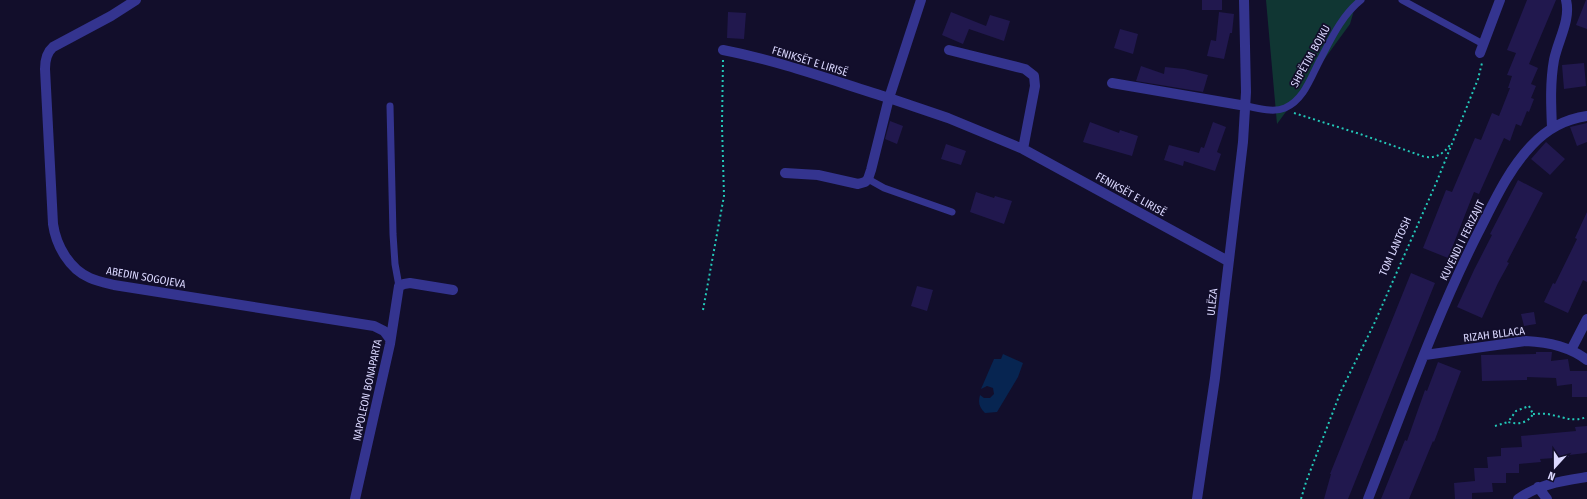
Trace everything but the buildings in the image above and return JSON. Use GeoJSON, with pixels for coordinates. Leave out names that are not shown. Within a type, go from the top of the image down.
{"type":"FeatureCollection","features":[{"type":"Feature","properties":{"kind":"street","name":"ABEDIN SOGOJEVA"},"geometry":{"type":"LineString","coordinates":[[136,0],[104,20],[54,47],[50,50],[46,58],[45,69],[54,234],[69,262],[89,278],[114,285],[374,326],[384,331],[390,339]]}},
{"type":"Feature","properties":{"kind":"street"},"geometry":{"type":"LineString","coordinates":[[785,173],[818,175],[858,184],[865,182],[868,178],[889,98],[921,0]]}},
{"type":"Feature","properties":{"kind":"street","name":"ULËZA"},"geometry":{"type":"LineString","coordinates":[[1197,499],[1215,378],[1246,106],[1244,0]]}},
{"type":"Feature","properties":{"kind":"street"},"geometry":{"type":"LineString","coordinates":[[1482,49],[1500,0]]}},
{"type":"Feature","properties":{"kind":"street"},"geometry":{"type":"LineString","coordinates":[[1552,128],[1552,79],[1557,45],[1567,16],[1568,8],[1566,0]]}},
{"type":"Feature","properties":{"kind":"street","name":"FENIKSËT E LIRISË"},"geometry":{"type":"LineString","coordinates":[[723,50],[789,66],[889,98],[948,118],[1023,149],[1228,261]]}},
{"type":"Feature","properties":{"kind":"street"},"geometry":{"type":"LineString","coordinates":[[949,50],[1025,69],[1034,76],[1035,86],[1023,149]]}},
{"type":"Feature","properties":{"kind":"street"},"geometry":{"type":"LineString","coordinates":[[1112,83],[1246,106]]}},
{"type":"Feature","properties":{"kind":"street","name":"KUVENDI I FERIZAJIT"},"geometry":{"type":"LineString","coordinates":[[1368,499],[1451,289],[1504,182],[1532,145],[1552,128],[1568,120],[1587,116]]}},
{"type":"Feature","properties":{"kind":"street"},"geometry":{"type":"LineString","coordinates":[[399,286],[410,283],[454,290]]}},
{"type":"Feature","properties":{"kind":"street","name":"NAPOLEON BONAPARTA"},"geometry":{"type":"LineString","coordinates":[[355,499],[387,359],[399,286]]}},
{"type":"Feature","properties":{"kind":"street"},"geometry":{"type":"LineString","coordinates":[[1571,350],[1587,319]]}},
{"type":"Feature","properties":{"kind":"street","name":"RIZAH BLLACA"},"geometry":{"type":"LineString","coordinates":[[1425,354],[1526,341],[1542,342],[1571,350],[1587,360]]}},
{"type":"Feature","properties":{"kind":"street"},"geometry":{"type":"LineString","coordinates":[[1518,499],[1538,487],[1587,477]]}},
{"type":"Feature","properties":{"kind":"street"},"geometry":{"type":"LineString","coordinates":[[1538,487],[1546,499]]}},
{"type":"Feature","properties":{"kind":"lane","name":"SHPËTIM BOJKU"},"geometry":{"type":"LineString","coordinates":[[1246,106],[1274,110],[1284,109],[1292,105],[1306,88],[1337,29],[1347,14],[1361,0]]}},
{"type":"Feature","properties":{"kind":"lane"},"geometry":{"type":"LineString","coordinates":[[1402,0],[1482,49]]}},
{"type":"Feature","properties":{"kind":"lane","name":"NAPOLEON BONAPARTA"},"geometry":{"type":"LineString","coordinates":[[390,106],[393,234],[395,264],[399,286]]}},
{"type":"Feature","properties":{"kind":"lane"},"geometry":{"type":"LineString","coordinates":[[868,178],[884,188],[952,212]]}},
{"type":"Feature","properties":{"kind":"path","name":"TOM LANTOSH"},"geometry":{"type":"LineString","coordinates":[[1301,499],[1306,482],[1341,391],[1374,324],[1437,181],[1482,68],[1482,49]]}},
{"type":"Feature","properties":{"kind":"path"},"geometry":{"type":"LineString","coordinates":[[702,310],[724,196],[722,125],[723,50]]}},
{"type":"Feature","properties":{"kind":"path"},"geometry":{"type":"LineString","coordinates":[[1293,113],[1360,134],[1425,157],[1433,158],[1439,156],[1445,152],[1452,143]]}},
{"type":"Feature","properties":{"kind":"path"},"geometry":{"type":"LineString","coordinates":[[1508,422],[1513,414],[1520,409],[1529,406],[1532,414]]}},
{"type":"Feature","properties":{"kind":"path"},"geometry":{"type":"LineString","coordinates":[[1532,414],[1552,415],[1571,420],[1579,420],[1587,417]]}},
{"type":"Feature","properties":{"kind":"path"},"geometry":{"type":"LineString","coordinates":[[1495,426],[1508,422],[1516,424],[1525,422],[1532,414]]}},
{"type":"Feature","properties":{"kind":"green space"},"geometry":{"type":"Polygon","coordinates":[[[1266,0],[1357,0],[1350,24],[1277,124],[1266,0]]]}},
{"type":"Feature","properties":{"kind":"water"},"geometry":{"type":"Polygon","coordinates":[[[1003,354],[1023,363],[1018,377],[997,412],[985,413],[981,409],[979,400],[980,395],[984,398],[990,398],[994,394],[993,388],[987,386],[981,389],[994,359],[1001,359],[1003,354]]]}}]}
